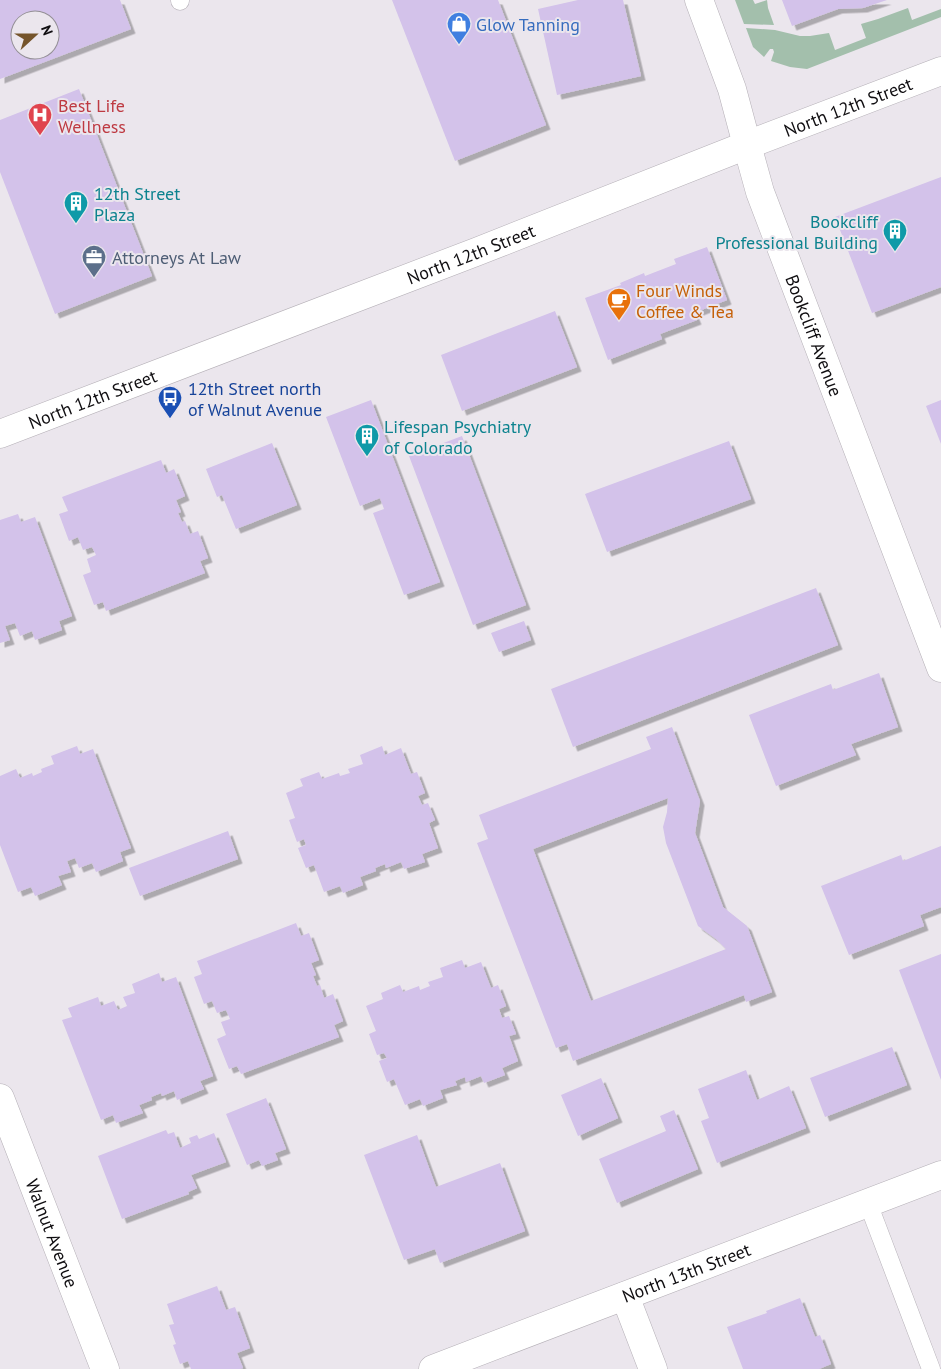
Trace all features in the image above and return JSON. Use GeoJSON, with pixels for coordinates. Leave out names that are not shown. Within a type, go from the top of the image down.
{"type":"FeatureCollection","features":[{"type":"Feature","properties":{"kind":"street","name":"Bookcliff Avenue"},"geometry":{"type":"LineString","coordinates":[[699,0],[732,89],[760,192],[941,668]]}},
{"type":"Feature","properties":{"kind":"street","name":"North 12th Street"},"geometry":{"type":"LineString","coordinates":[[0,434],[476,252],[941,71]]}},
{"type":"Feature","properties":{"kind":"street","name":"Walnut Avenue"},"geometry":{"type":"LineString","coordinates":[[0,1098],[104,1369]]}},
{"type":"Feature","properties":{"kind":"street","name":"North 13th Street"},"geometry":{"type":"LineString","coordinates":[[433,1369],[941,1175]]}},
{"type":"Feature","properties":{"kind":"street"},"geometry":{"type":"LineString","coordinates":[[626,1296],[653,1369]]}},
{"type":"Feature","properties":{"kind":"lane"},"geometry":{"type":"LineString","coordinates":[[868,1203],[931,1369]]}},
{"type":"Feature","properties":{"kind":"green space"},"geometry":{"type":"Polygon","coordinates":[[[735,0],[753,0],[755,4],[767,0],[774,25],[744,24],[735,0]]]}},
{"type":"Feature","properties":{"kind":"green space"},"geometry":{"type":"Polygon","coordinates":[[[908,8],[912,20],[941,9],[941,17],[807,69],[790,67],[771,61],[773,49],[770,49],[764,57],[753,47],[746,28],[775,30],[800,36],[829,33],[835,50],[866,38],[861,24],[908,8]]]}},
{"type":"Feature","properties":{"kind":"building"},"geometry":{"type":"Polygon","coordinates":[[[0,0],[120,0],[131,29],[60,56],[60,10],[10,10],[10,60],[50,60],[0,79],[0,0]]]}},
{"type":"Feature","properties":{"kind":"building"},"geometry":{"type":"Polygon","coordinates":[[[392,0],[498,0],[546,125],[455,161],[392,0]]]}},
{"type":"Feature","properties":{"kind":"building"},"geometry":{"type":"Polygon","coordinates":[[[578,0],[623,0],[641,76],[557,95],[538,9],[578,0]]]}},
{"type":"Feature","properties":{"kind":"building"},"geometry":{"type":"Polygon","coordinates":[[[782,0],[887,0],[863,8],[838,9],[792,26],[782,0]]]}},
{"type":"Feature","properties":{"kind":"building","name":"12th Street Plaza"},"geometry":{"type":"Polygon","coordinates":[[[79,89],[152,276],[55,314],[0,172],[0,120],[79,89]]]}},
{"type":"Feature","properties":{"kind":"building","name":"Bookcliff Professional Building"},"geometry":{"type":"Polygon","coordinates":[[[941,177],[941,287],[872,313],[835,217],[941,177]]]}},
{"type":"Feature","properties":{"kind":"building"},"geometry":{"type":"Polygon","coordinates":[[[707,247],[727,300],[694,313],[697,320],[660,334],[662,339],[608,360],[585,298],[621,285],[620,283],[644,273],[645,276],[676,264],[674,259],[707,247]]]}},
{"type":"Feature","properties":{"kind":"building"},"geometry":{"type":"Polygon","coordinates":[[[555,311],[577,367],[462,411],[441,355],[555,311]]]}},
{"type":"Feature","properties":{"kind":"building","name":"Lifespan Psychiatry of Colorado"},"geometry":{"type":"Polygon","coordinates":[[[371,400],[440,582],[404,595],[373,513],[384,509],[380,498],[360,506],[326,417],[371,400]]]}},
{"type":"Feature","properties":{"kind":"building"},"geometry":{"type":"Polygon","coordinates":[[[941,400],[941,444],[926,406],[941,400]]]}},
{"type":"Feature","properties":{"kind":"building"},"geometry":{"type":"Polygon","coordinates":[[[462,436],[526,605],[473,625],[409,456],[462,436]]]}},
{"type":"Feature","properties":{"kind":"building"},"geometry":{"type":"Polygon","coordinates":[[[729,441],[751,499],[607,552],[585,494],[729,441]]]}},
{"type":"Feature","properties":{"kind":"building"},"geometry":{"type":"Polygon","coordinates":[[[272,443],[297,505],[236,529],[222,495],[217,497],[206,469],[272,443]]]}},
{"type":"Feature","properties":{"kind":"building"},"geometry":{"type":"Polygon","coordinates":[[[161,460],[166,473],[174,469],[185,496],[176,500],[181,512],[178,513],[182,522],[185,521],[190,534],[198,531],[208,558],[200,561],[205,573],[106,611],[103,602],[94,605],[83,575],[91,572],[87,559],[96,555],[92,547],[83,550],[78,537],[69,541],[59,514],[68,511],[62,497],[161,460]]]}},
{"type":"Feature","properties":{"kind":"building"},"geometry":{"type":"Polygon","coordinates":[[[18,514],[21,522],[35,517],[72,616],[59,621],[62,630],[35,640],[32,631],[20,636],[15,623],[5,626],[10,640],[0,643],[0,520],[18,514]]]}},
{"type":"Feature","properties":{"kind":"building"},"geometry":{"type":"Polygon","coordinates":[[[816,588],[838,645],[573,747],[551,689],[816,588]]]}},
{"type":"Feature","properties":{"kind":"building"},"geometry":{"type":"Polygon","coordinates":[[[524,621],[531,640],[499,652],[491,633],[524,621]]]}},
{"type":"Feature","properties":{"kind":"building"},"geometry":{"type":"Polygon","coordinates":[[[879,673],[898,727],[851,744],[856,755],[776,786],[749,715],[831,684],[833,690],[879,673]]]}},
{"type":"Feature","properties":{"kind":"building"},"geometry":{"type":"Polygon","coordinates":[[[672,727],[700,801],[695,833],[723,907],[747,926],[772,992],[746,1002],[744,995],[573,1061],[567,1044],[556,1048],[477,843],[488,839],[479,815],[651,749],[646,737],[672,727]],[[668,798],[533,849],[591,1001],[726,949],[698,926],[666,843],[663,827],[668,798]]]}},
{"type":"Feature","properties":{"kind":"building"},"geometry":{"type":"Polygon","coordinates":[[[77,746],[80,754],[93,749],[131,848],[120,852],[123,861],[96,872],[92,863],[79,868],[75,858],[67,861],[71,872],[58,876],[62,885],[35,896],[31,887],[18,892],[0,845],[0,776],[16,769],[20,778],[32,773],[33,776],[42,772],[41,769],[54,764],[51,756],[77,746]]]}},
{"type":"Feature","properties":{"kind":"building"},"geometry":{"type":"Polygon","coordinates":[[[382,746],[385,755],[401,748],[411,774],[417,772],[425,793],[418,796],[422,805],[428,803],[435,820],[429,823],[438,848],[422,854],[425,862],[404,869],[401,862],[386,868],[385,864],[375,868],[376,871],[360,877],[363,885],[343,893],[340,886],[324,892],[314,865],[306,868],[298,848],[306,845],[304,839],[297,842],[289,820],[295,818],[286,793],[303,786],[300,779],[319,772],[322,779],[339,773],[340,776],[350,773],[348,769],[363,764],[360,755],[382,746]]]}},
{"type":"Feature","properties":{"kind":"building"},"geometry":{"type":"Polygon","coordinates":[[[228,831],[238,859],[140,896],[129,868],[228,831]]]}},
{"type":"Feature","properties":{"kind":"building"},"geometry":{"type":"Polygon","coordinates":[[[941,846],[941,907],[920,915],[924,926],[849,955],[821,886],[901,855],[903,861],[941,846]]]}},
{"type":"Feature","properties":{"kind":"building"},"geometry":{"type":"Polygon","coordinates":[[[296,923],[301,936],[309,933],[319,960],[311,963],[316,975],[313,976],[317,986],[320,985],[324,998],[333,994],[343,1021],[334,1025],[339,1037],[241,1074],[237,1066],[229,1069],[217,1039],[226,1035],[221,1022],[230,1019],[226,1010],[217,1013],[212,1001],[204,1004],[194,977],[202,974],[197,961],[296,923]]]}},
{"type":"Feature","properties":{"kind":"building"},"geometry":{"type":"Polygon","coordinates":[[[941,954],[941,1080],[899,970],[941,954]]]}},
{"type":"Feature","properties":{"kind":"building"},"geometry":{"type":"Polygon","coordinates":[[[462,960],[465,968],[481,962],[491,988],[498,985],[506,1006],[499,1009],[502,1018],[509,1016],[516,1034],[509,1036],[518,1061],[502,1068],[505,1075],[484,1083],[481,1076],[466,1082],[465,1077],[455,1081],[457,1085],[440,1090],[443,1098],[423,1106],[420,1099],[405,1105],[394,1079],[387,1082],[379,1061],[387,1058],[384,1053],[377,1055],[369,1034],[376,1031],[366,1006],[383,999],[381,993],[400,985],[403,992],[419,986],[420,990],[430,986],[428,982],[443,977],[440,968],[462,960]]]}},
{"type":"Feature","properties":{"kind":"building"},"geometry":{"type":"Polygon","coordinates":[[[159,973],[162,982],[176,977],[213,1076],[200,1081],[204,1089],[177,1100],[174,1091],[162,1096],[161,1093],[151,1097],[152,1100],[139,1105],[143,1113],[116,1123],[113,1115],[101,1120],[62,1020],[72,1017],[68,1008],[98,997],[101,1006],[114,1001],[118,1010],[127,1006],[123,997],[135,993],[132,984],[159,973]]]}},
{"type":"Feature","properties":{"kind":"building"},"geometry":{"type":"Polygon","coordinates":[[[892,1047],[907,1085],[825,1117],[810,1078],[892,1047]]]}},
{"type":"Feature","properties":{"kind":"building"},"geometry":{"type":"Polygon","coordinates":[[[746,1070],[757,1100],[789,1086],[806,1128],[717,1163],[701,1121],[709,1118],[698,1089],[746,1070]]]}},
{"type":"Feature","properties":{"kind":"building"},"geometry":{"type":"Polygon","coordinates":[[[601,1078],[618,1118],[578,1136],[561,1095],[601,1078]]]}},
{"type":"Feature","properties":{"kind":"building"},"geometry":{"type":"Polygon","coordinates":[[[266,1098],[286,1149],[275,1153],[278,1160],[262,1166],[259,1160],[247,1165],[226,1114],[266,1098]]]}},
{"type":"Feature","properties":{"kind":"building"},"geometry":{"type":"Polygon","coordinates":[[[674,1110],[698,1169],[617,1203],[599,1159],[666,1131],[660,1116],[674,1110]]]}},
{"type":"Feature","properties":{"kind":"building"},"geometry":{"type":"Polygon","coordinates":[[[166,1130],[168,1134],[174,1132],[180,1148],[191,1143],[189,1138],[197,1135],[199,1139],[214,1133],[226,1162],[191,1175],[197,1188],[188,1192],[189,1194],[122,1219],[98,1156],[166,1130]]]}},
{"type":"Feature","properties":{"kind":"building"},"geometry":{"type":"Polygon","coordinates":[[[417,1135],[436,1187],[500,1163],[525,1231],[440,1263],[435,1249],[404,1260],[364,1155],[417,1135]]]}},
{"type":"Feature","properties":{"kind":"building"},"geometry":{"type":"Polygon","coordinates":[[[217,1286],[226,1310],[235,1307],[250,1348],[237,1353],[243,1368],[191,1369],[188,1361],[180,1364],[173,1345],[176,1344],[169,1325],[174,1324],[167,1304],[217,1286]]]}},
{"type":"Feature","properties":{"kind":"building"},"geometry":{"type":"Polygon","coordinates":[[[800,1298],[815,1337],[820,1335],[831,1364],[819,1369],[743,1369],[727,1327],[767,1313],[766,1311],[800,1298]]]}},
{"type":"Feature","properties":{"kind":"place","name":"Glow Tanning"},"geometry":{"type":"Point","coordinates":[459,45]}},
{"type":"Feature","properties":{"kind":"place","name":"Best Life Wellness"},"geometry":{"type":"Point","coordinates":[40,136]}},
{"type":"Feature","properties":{"kind":"place","name":"12th Street Plaza"},"geometry":{"type":"Point","coordinates":[76,224]}},
{"type":"Feature","properties":{"kind":"place","name":"Bookcliff Professional Building"},"geometry":{"type":"Point","coordinates":[895,252]}},
{"type":"Feature","properties":{"kind":"place","name":"Attorneys At Law"},"geometry":{"type":"Point","coordinates":[94,278]}},
{"type":"Feature","properties":{"kind":"place","name":"Four Winds Coffee & Tea"},"geometry":{"type":"Point","coordinates":[619,321]}},
{"type":"Feature","properties":{"kind":"place","name":"12th Street north of Walnut Avenue"},"geometry":{"type":"Point","coordinates":[170,419]}},
{"type":"Feature","properties":{"kind":"place","name":"Lifespan Psychiatry of Colorado"},"geometry":{"type":"Point","coordinates":[367,457]}}]}
